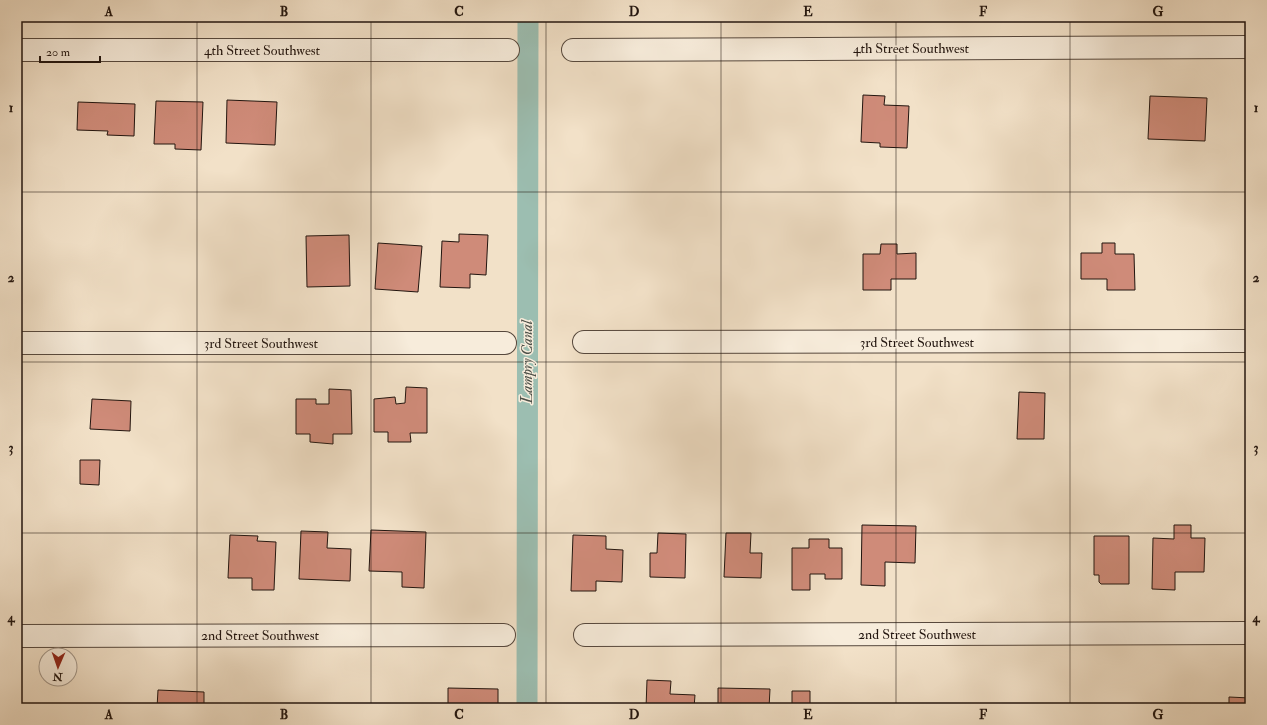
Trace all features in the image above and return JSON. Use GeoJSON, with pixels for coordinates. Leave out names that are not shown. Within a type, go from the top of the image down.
{"type":"FeatureCollection","features":[{"type":"Feature","properties":{"kind":"street","name":"4th Street Southwest"},"geometry":{"type":"LineString","coordinates":[[573,50],[1250,47]]}},
{"type":"Feature","properties":{"kind":"street","name":"4th Street Southwest"},"geometry":{"type":"LineString","coordinates":[[17,50],[508,50]]}},
{"type":"Feature","properties":{"kind":"street","name":"3rd Street Southwest"},"geometry":{"type":"LineString","coordinates":[[584,342],[1250,341]]}},
{"type":"Feature","properties":{"kind":"street","name":"3rd Street Southwest"},"geometry":{"type":"LineString","coordinates":[[17,343],[505,343]]}},
{"type":"Feature","properties":{"kind":"street","name":"2nd Street Southwest"},"geometry":{"type":"LineString","coordinates":[[585,635],[1250,633]]}},
{"type":"Feature","properties":{"kind":"street","name":"2nd Street Southwest"},"geometry":{"type":"LineString","coordinates":[[17,636],[504,635]]}},
{"type":"Feature","properties":{"kind":"building"},"geometry":{"type":"Polygon","coordinates":[[[863,95],[885,96],[884,105],[909,106],[907,148],[880,147],[880,143],[861,142],[863,95]]]}},
{"type":"Feature","properties":{"kind":"building"},"geometry":{"type":"Polygon","coordinates":[[[1150,96],[1207,98],[1205,141],[1148,139],[1150,96]]]}},
{"type":"Feature","properties":{"kind":"building"},"geometry":{"type":"Polygon","coordinates":[[[227,100],[277,102],[275,145],[226,143],[227,100]]]}},
{"type":"Feature","properties":{"kind":"building"},"geometry":{"type":"Polygon","coordinates":[[[156,101],[203,102],[201,150],[175,149],[175,144],[154,144],[156,101]]]}},
{"type":"Feature","properties":{"kind":"building"},"geometry":{"type":"Polygon","coordinates":[[[78,102],[135,104],[134,136],[107,135],[108,131],[77,130],[78,102]]]}},
{"type":"Feature","properties":{"kind":"building"},"geometry":{"type":"Polygon","coordinates":[[[459,234],[488,235],[486,275],[470,274],[470,288],[440,287],[442,241],[459,242],[459,234]]]}},
{"type":"Feature","properties":{"kind":"building"},"geometry":{"type":"Polygon","coordinates":[[[349,235],[350,286],[307,287],[306,236],[349,235]]]}},
{"type":"Feature","properties":{"kind":"building"},"geometry":{"type":"Polygon","coordinates":[[[378,243],[422,246],[418,292],[375,289],[378,243]]]}},
{"type":"Feature","properties":{"kind":"building"},"geometry":{"type":"Polygon","coordinates":[[[1102,243],[1115,243],[1115,254],[1134,254],[1135,290],[1107,290],[1107,279],[1081,279],[1081,253],[1102,253],[1102,243]]]}},
{"type":"Feature","properties":{"kind":"building"},"geometry":{"type":"Polygon","coordinates":[[[881,244],[897,244],[897,254],[916,253],[916,279],[891,279],[891,290],[863,290],[863,254],[880,254],[881,244]]]}},
{"type":"Feature","properties":{"kind":"building"},"geometry":{"type":"Polygon","coordinates":[[[406,387],[427,388],[427,433],[410,433],[411,442],[388,442],[388,432],[374,432],[374,399],[395,397],[396,404],[405,403],[406,387]]]}},
{"type":"Feature","properties":{"kind":"building"},"geometry":{"type":"Polygon","coordinates":[[[329,389],[351,390],[352,434],[333,434],[333,444],[310,442],[310,434],[296,434],[296,399],[316,399],[316,404],[329,404],[329,389]]]}},
{"type":"Feature","properties":{"kind":"building"},"geometry":{"type":"Polygon","coordinates":[[[1019,392],[1045,393],[1044,439],[1017,439],[1019,392]]]}},
{"type":"Feature","properties":{"kind":"building"},"geometry":{"type":"Polygon","coordinates":[[[92,399],[131,401],[130,431],[90,429],[92,399]]]}},
{"type":"Feature","properties":{"kind":"building"},"geometry":{"type":"Polygon","coordinates":[[[80,460],[100,460],[99,485],[80,484],[80,460]]]}},
{"type":"Feature","properties":{"kind":"building"},"geometry":{"type":"Polygon","coordinates":[[[862,525],[916,526],[915,563],[885,562],[885,586],[861,585],[862,525]]]}},
{"type":"Feature","properties":{"kind":"building"},"geometry":{"type":"Polygon","coordinates":[[[1174,525],[1191,525],[1191,538],[1205,538],[1204,572],[1175,572],[1175,590],[1152,589],[1153,538],[1174,539],[1174,525]]]}},
{"type":"Feature","properties":{"kind":"building"},"geometry":{"type":"Polygon","coordinates":[[[371,530],[426,532],[424,588],[402,587],[402,572],[369,571],[371,530]]]}},
{"type":"Feature","properties":{"kind":"building"},"geometry":{"type":"Polygon","coordinates":[[[301,531],[328,532],[327,548],[351,549],[350,581],[299,579],[301,531]]]}},
{"type":"Feature","properties":{"kind":"building"},"geometry":{"type":"Polygon","coordinates":[[[658,533],[686,534],[685,578],[650,577],[650,553],[657,553],[658,533]]]}},
{"type":"Feature","properties":{"kind":"building"},"geometry":{"type":"Polygon","coordinates":[[[726,533],[751,533],[750,553],[762,553],[761,578],[724,577],[726,533]]]}},
{"type":"Feature","properties":{"kind":"building"},"geometry":{"type":"Polygon","coordinates":[[[230,535],[258,536],[257,541],[276,542],[274,590],[252,590],[252,578],[228,578],[230,535]]]}},
{"type":"Feature","properties":{"kind":"building"},"geometry":{"type":"Polygon","coordinates":[[[573,535],[606,536],[606,549],[623,550],[622,582],[596,581],[596,591],[571,591],[573,535]]]}},
{"type":"Feature","properties":{"kind":"building"},"geometry":{"type":"Polygon","coordinates":[[[1094,536],[1129,536],[1129,584],[1101,584],[1099,582],[1099,575],[1094,575],[1094,536]]]}},
{"type":"Feature","properties":{"kind":"building"},"geometry":{"type":"Polygon","coordinates":[[[809,539],[829,539],[829,548],[842,548],[842,579],[825,579],[825,574],[810,574],[810,590],[792,590],[792,548],[809,548],[809,539]]]}},
{"type":"Feature","properties":{"kind":"building"},"geometry":{"type":"Polygon","coordinates":[[[647,680],[671,681],[670,694],[695,695],[694,708],[646,708],[647,680]]]}},
{"type":"Feature","properties":{"kind":"building"},"geometry":{"type":"Polygon","coordinates":[[[448,688],[498,689],[498,708],[448,708],[448,688]]]}},
{"type":"Feature","properties":{"kind":"building"},"geometry":{"type":"Polygon","coordinates":[[[718,688],[770,689],[769,708],[718,708],[718,688]]]}},
{"type":"Feature","properties":{"kind":"building"},"geometry":{"type":"Polygon","coordinates":[[[158,690],[204,692],[204,708],[157,708],[158,690]]]}},
{"type":"Feature","properties":{"kind":"building"},"geometry":{"type":"Polygon","coordinates":[[[792,691],[810,691],[810,708],[792,708],[792,691]]]}},
{"type":"Feature","properties":{"kind":"building"},"geometry":{"type":"Polygon","coordinates":[[[1229,697],[1250,698],[1250,708],[1229,708],[1229,697]]]}},
{"type":"Feature","properties":{"kind":"waterway","name":"Lampry Canal"},"geometry":{"type":"LineString","coordinates":[[527,708],[528,17]]}}]}
